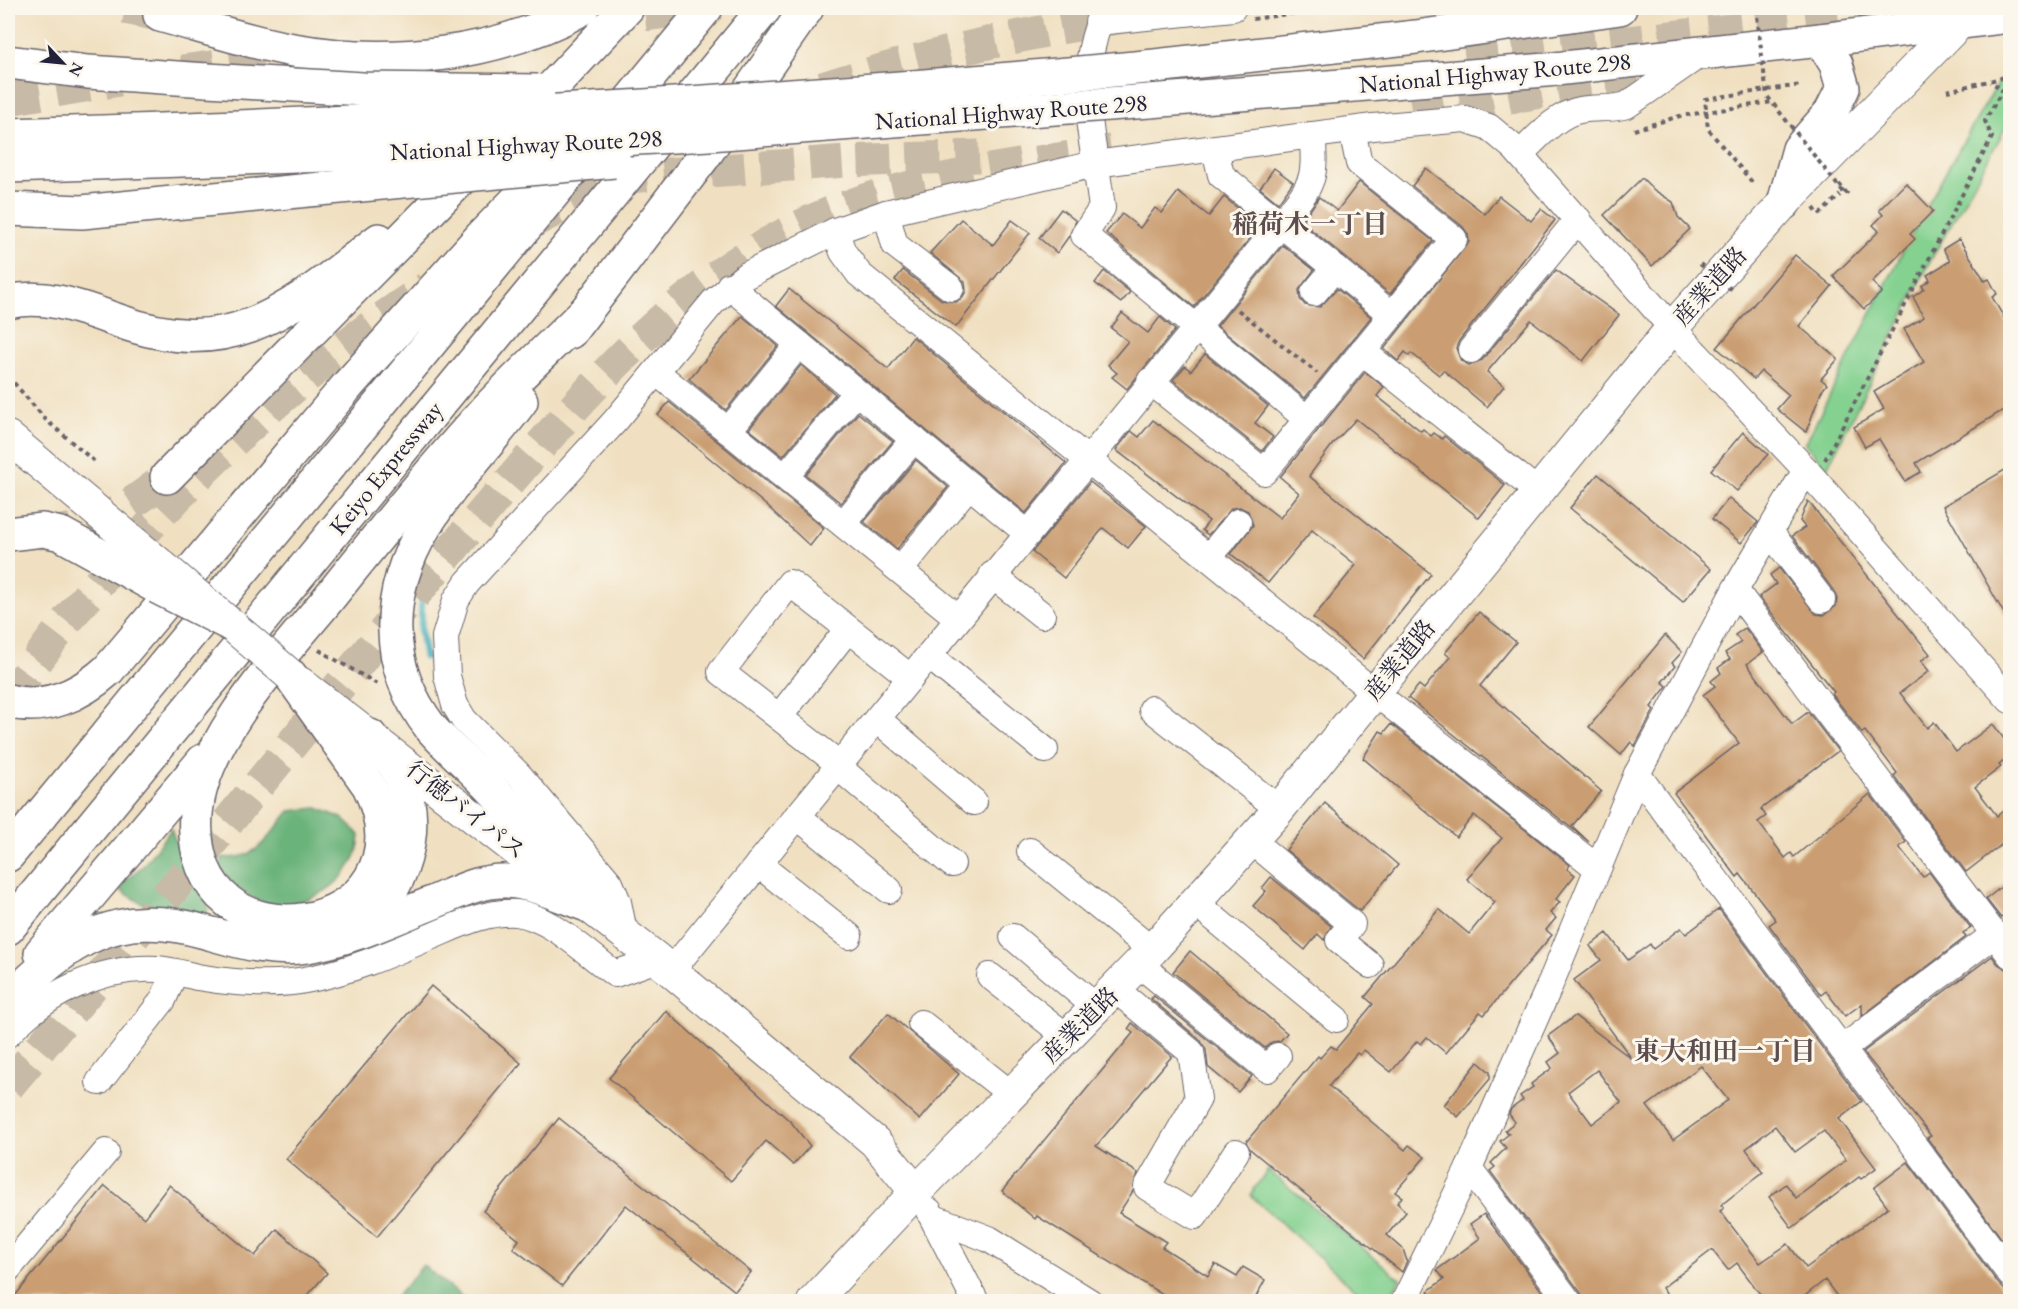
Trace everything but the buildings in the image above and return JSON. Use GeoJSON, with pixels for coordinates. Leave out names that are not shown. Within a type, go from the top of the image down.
{"type":"FeatureCollection","features":[{"type":"Feature","properties":{"kind":"highway"},"geometry":{"type":"LineString","coordinates":[[160,15],[293,50],[377,58],[432,54],[493,43],[538,28],[583,8]]}},
{"type":"Feature","properties":{"kind":"highway"},"geometry":{"type":"LineString","coordinates":[[167,477],[570,70],[627,8]]}},
{"type":"Feature","properties":{"kind":"highway"},"geometry":{"type":"LineString","coordinates":[[8,701],[22,704],[55,701],[84,689],[108,670],[341,393],[473,245],[704,8]]}},
{"type":"Feature","properties":{"kind":"highway","name":"Keiyo Expressway"},"geometry":{"type":"LineString","coordinates":[[8,855],[704,8]]}},
{"type":"Feature","properties":{"kind":"highway","name":"Keiyo Expressway"},"geometry":{"type":"LineString","coordinates":[[8,928],[765,8]]}},
{"type":"Feature","properties":{"kind":"highway"},"geometry":{"type":"LineString","coordinates":[[593,908],[571,877],[499,797],[430,726],[406,684],[394,635],[398,584],[424,528],[446,496],[506,421],[583,314],[690,174],[807,8]]}},
{"type":"Feature","properties":{"kind":"highway","name":"National Highway Route 298"},"geometry":{"type":"LineString","coordinates":[[8,135],[171,130],[515,113],[1031,78],[1404,38],[1620,8]]}},
{"type":"Feature","properties":{"kind":"highway","name":"National Highway Route 298"},"geometry":{"type":"LineString","coordinates":[[8,166],[356,154],[862,123],[1546,70],[1821,40],[1967,15],[2010,16]]}},
{"type":"Feature","properties":{"kind":"highway"},"geometry":{"type":"LineString","coordinates":[[1784,203],[1799,149],[1831,112],[1843,88],[1836,64],[1821,40]]}},
{"type":"Feature","properties":{"kind":"highway"},"geometry":{"type":"LineString","coordinates":[[8,62],[88,72],[363,89],[618,91],[850,75],[1031,78]]}},
{"type":"Feature","properties":{"kind":"highway"},"geometry":{"type":"LineString","coordinates":[[8,209],[46,213],[82,212],[659,157],[763,142],[862,123]]}},
{"type":"Feature","properties":{"kind":"highway"},"geometry":{"type":"LineString","coordinates":[[8,302],[28,298],[68,303],[147,330],[173,335],[201,337],[225,334],[273,316],[314,290],[381,238],[447,194]]}},
{"type":"Feature","properties":{"kind":"highway"},"geometry":{"type":"LineString","coordinates":[[290,675],[369,786],[381,820],[382,837],[374,867],[365,884],[344,906],[312,920],[277,922],[258,918],[239,908],[213,884],[199,853],[196,813],[209,766],[252,692],[396,515],[488,408],[583,314]]}},
{"type":"Feature","properties":{"kind":"highway"},"geometry":{"type":"LineString","coordinates":[[8,534],[43,530],[61,534],[162,579],[232,625]]}},
{"type":"Feature","properties":{"kind":"highway"},"geometry":{"type":"LineString","coordinates":[[344,936],[384,904],[401,871],[410,834],[405,791],[398,771],[370,736]]}},
{"type":"Feature","properties":{"kind":"highway"},"geometry":{"type":"LineString","coordinates":[[8,994],[223,740]]}},
{"type":"Feature","properties":{"kind":"highway"},"geometry":{"type":"LineString","coordinates":[[8,1001],[44,966],[78,942],[98,932],[125,926],[168,924],[281,948],[324,943],[463,889],[487,882],[520,883],[593,908]]}},
{"type":"Feature","properties":{"kind":"main road","name":"産業道路"},"geometry":{"type":"LineString","coordinates":[[813,1302],[916,1192],[1197,904],[1279,809],[1672,328],[1784,203],[1967,15]]}},
{"type":"Feature","properties":{"kind":"main road"},"geometry":{"type":"LineString","coordinates":[[8,437],[162,579]]}},
{"type":"Feature","properties":{"kind":"main road","name":"行徳バイパス"},"geometry":{"type":"LineString","coordinates":[[232,625],[290,675],[664,965],[875,1142],[916,1192]]}},
{"type":"Feature","properties":{"kind":"street"},"geometry":{"type":"LineString","coordinates":[[1233,8],[1102,15],[1088,64],[1086,84],[1087,117],[1102,208],[1084,235],[1307,419]]}},
{"type":"Feature","properties":{"kind":"street"},"geometry":{"type":"LineString","coordinates":[[1520,154],[1563,117],[1581,110],[1614,109],[1627,105],[1699,55]]}},
{"type":"Feature","properties":{"kind":"street"},"geometry":{"type":"LineString","coordinates":[[624,933],[618,902],[610,883],[520,776],[464,720],[455,705],[447,676],[445,637],[452,609],[467,583],[616,420],[729,286],[835,231],[886,213],[1095,164],[1352,130],[1465,119],[1478,121],[1499,133],[1578,219],[1672,328],[2009,695]]}},
{"type":"Feature","properties":{"kind":"street"},"geometry":{"type":"LineString","coordinates":[[1150,381],[1264,472],[1454,239],[1359,163],[1352,130]]}},
{"type":"Feature","properties":{"kind":"street"},"geometry":{"type":"LineString","coordinates":[[8,1034],[46,1001],[82,983],[129,971],[156,969],[248,982],[307,980],[367,963],[476,918],[498,912],[519,913],[539,919],[615,974],[664,965],[758,864],[1150,381],[1281,224],[1313,179],[1316,170],[1312,135]]}},
{"type":"Feature","properties":{"kind":"street"},"geometry":{"type":"LineString","coordinates":[[1215,149],[1221,175],[1392,315]]}},
{"type":"Feature","properties":{"kind":"street"},"geometry":{"type":"LineString","coordinates":[[886,213],[895,245],[951,288]]}},
{"type":"Feature","properties":{"kind":"street"},"geometry":{"type":"LineString","coordinates":[[1471,350],[1578,219]]}},
{"type":"Feature","properties":{"kind":"street"},"geometry":{"type":"LineString","coordinates":[[835,231],[843,252],[860,274],[1210,556],[1374,692],[1596,867]]}},
{"type":"Feature","properties":{"kind":"street"},"geometry":{"type":"LineString","coordinates":[[1314,293],[1335,268]]}},
{"type":"Feature","properties":{"kind":"street"},"geometry":{"type":"LineString","coordinates":[[729,286],[1027,533]]}},
{"type":"Feature","properties":{"kind":"street"},"geometry":{"type":"LineString","coordinates":[[728,431],[799,344]]}},
{"type":"Feature","properties":{"kind":"street"},"geometry":{"type":"LineString","coordinates":[[1362,351],[1537,491]]}},
{"type":"Feature","properties":{"kind":"street"},"geometry":{"type":"LineString","coordinates":[[656,372],[958,618]]}},
{"type":"Feature","properties":{"kind":"street"},"geometry":{"type":"LineString","coordinates":[[784,477],[856,392]]}},
{"type":"Feature","properties":{"kind":"street"},"geometry":{"type":"LineString","coordinates":[[843,524],[914,439]]}},
{"type":"Feature","properties":{"kind":"street"},"geometry":{"type":"LineString","coordinates":[[1404,1302],[1469,1168],[1549,987],[1596,867],[1637,774],[1736,590],[1770,532],[1810,476]]}},
{"type":"Feature","properties":{"kind":"street"},"geometry":{"type":"LineString","coordinates":[[900,570],[969,485]]}},
{"type":"Feature","properties":{"kind":"street"},"geometry":{"type":"LineString","coordinates":[[1210,556],[1238,522]]}},
{"type":"Feature","properties":{"kind":"street"},"geometry":{"type":"LineString","coordinates":[[1770,532],[1822,600]]}},
{"type":"Feature","properties":{"kind":"street"},"geometry":{"type":"LineString","coordinates":[[992,575],[1042,615]]}},
{"type":"Feature","properties":{"kind":"street"},"geometry":{"type":"LineString","coordinates":[[911,678],[790,584],[722,672],[838,765],[952,864]]}},
{"type":"Feature","properties":{"kind":"street"},"geometry":{"type":"LineString","coordinates":[[1736,590],[2010,955]]}},
{"type":"Feature","properties":{"kind":"street"},"geometry":{"type":"LineString","coordinates":[[778,717],[848,628]]}},
{"type":"Feature","properties":{"kind":"street"},"geometry":{"type":"LineString","coordinates":[[929,656],[1045,750]]}},
{"type":"Feature","properties":{"kind":"street"},"geometry":{"type":"LineString","coordinates":[[1152,709],[1279,809]]}},
{"type":"Feature","properties":{"kind":"street"},"geometry":{"type":"LineString","coordinates":[[877,718],[974,802]]}},
{"type":"Feature","properties":{"kind":"street"},"geometry":{"type":"LineString","coordinates":[[1637,774],[2010,1274]]}},
{"type":"Feature","properties":{"kind":"street"},"geometry":{"type":"LineString","coordinates":[[797,816],[888,890]]}},
{"type":"Feature","properties":{"kind":"street"},"geometry":{"type":"LineString","coordinates":[[1252,841],[1352,924],[1339,940],[1370,965]]}},
{"type":"Feature","properties":{"kind":"street"},"geometry":{"type":"LineString","coordinates":[[1030,851],[1267,1070],[1278,1056]]}},
{"type":"Feature","properties":{"kind":"street"},"geometry":{"type":"LineString","coordinates":[[758,864],[850,936]]}},
{"type":"Feature","properties":{"kind":"street"},"geometry":{"type":"LineString","coordinates":[[1197,904],[1336,1019]]}},
{"type":"Feature","properties":{"kind":"street"},"geometry":{"type":"LineString","coordinates":[[1842,1049],[1995,934]]}},
{"type":"Feature","properties":{"kind":"street"},"geometry":{"type":"LineString","coordinates":[[1013,937],[1191,1052],[1198,1099],[1147,1187],[1195,1216],[1236,1152]]}},
{"type":"Feature","properties":{"kind":"street"},"geometry":{"type":"LineString","coordinates":[[99,1082],[164,1000],[175,972]]}},
{"type":"Feature","properties":{"kind":"street"},"geometry":{"type":"LineString","coordinates":[[990,976],[1067,1037]]}},
{"type":"Feature","properties":{"kind":"street"},"geometry":{"type":"LineString","coordinates":[[921,1023],[1011,1094]]}},
{"type":"Feature","properties":{"kind":"street"},"geometry":{"type":"LineString","coordinates":[[8,1269],[106,1152]]}},
{"type":"Feature","properties":{"kind":"street"},"geometry":{"type":"LineString","coordinates":[[1469,1168],[1569,1302]]}},
{"type":"Feature","properties":{"kind":"street"},"geometry":{"type":"LineString","coordinates":[[916,1192],[934,1218],[976,1302]]}},
{"type":"Feature","properties":{"kind":"street"},"geometry":{"type":"LineString","coordinates":[[934,1218],[989,1239],[1090,1302]]}},
{"type":"Feature","properties":{"kind":"path"},"geometry":{"type":"LineString","coordinates":[[1756,8],[1767,96],[1843,192],[1819,215],[1814,209],[1821,202]]}},
{"type":"Feature","properties":{"kind":"path"},"geometry":{"type":"LineString","coordinates":[[1947,91],[2010,76]]}},
{"type":"Feature","properties":{"kind":"path"},"geometry":{"type":"LineString","coordinates":[[1810,476],[1859,391],[1992,137],[1985,121],[2003,89],[1990,82]]}},
{"type":"Feature","properties":{"kind":"path"},"geometry":{"type":"LineString","coordinates":[[1752,182],[1708,129],[1705,99],[1801,86]]}},
{"type":"Feature","properties":{"kind":"path"},"geometry":{"type":"LineString","coordinates":[[1625,131],[1706,111],[1772,102]]}},
{"type":"Feature","properties":{"kind":"path"},"geometry":{"type":"LineString","coordinates":[[1839,184],[1850,196]]}},
{"type":"Feature","properties":{"kind":"path"},"geometry":{"type":"LineString","coordinates":[[1700,264],[1733,291]]}},
{"type":"Feature","properties":{"kind":"path"},"geometry":{"type":"LineString","coordinates":[[1221,296],[1334,386]]}},
{"type":"Feature","properties":{"kind":"path"},"geometry":{"type":"LineString","coordinates":[[8,376],[46,420],[95,462]]}},
{"type":"Feature","properties":{"kind":"path"},"geometry":{"type":"LineString","coordinates":[[316,648],[381,686]]}},
{"type":"Feature","properties":{"kind":"green space"},"geometry":{"type":"Polygon","coordinates":[[[2010,79],[2010,120],[1932,258],[1827,468],[1805,444],[1898,260],[1947,170],[2000,81],[2010,79]]]}},
{"type":"Feature","properties":{"kind":"green space"},"geometry":{"type":"Polygon","coordinates":[[[317,808],[342,818],[360,835],[351,864],[342,877],[330,887],[302,901],[287,904],[263,903],[248,896],[235,886],[220,868],[222,857],[244,856],[261,845],[290,811],[317,808]]]}},
{"type":"Feature","properties":{"kind":"green space"},"geometry":{"type":"Polygon","coordinates":[[[171,829],[190,878],[208,903],[208,911],[201,916],[143,904],[120,890],[124,881],[143,866],[171,829]]]}},
{"type":"Feature","properties":{"kind":"green space"},"geometry":{"type":"Polygon","coordinates":[[[1268,1170],[1400,1279],[1388,1301],[1368,1301],[1250,1195],[1268,1170]]]}},
{"type":"Feature","properties":{"kind":"green space"},"geometry":{"type":"Polygon","coordinates":[[[423,1265],[467,1301],[393,1301],[423,1265]]]}},
{"type":"Feature","properties":{"kind":"waterway"},"geometry":{"type":"LineString","coordinates":[[422,595],[421,632],[425,657]]}},
{"type":"Feature","properties":{"kind":"tunnel"},"geometry":{"type":"LineString","coordinates":[[125,8],[160,15]]}},
{"type":"Feature","properties":{"kind":"tunnel"},"geometry":{"type":"LineString","coordinates":[[596,21],[698,8]]}},
{"type":"Feature","properties":{"kind":"tunnel"},"geometry":{"type":"LineString","coordinates":[[1465,61],[1919,8]]}},
{"type":"Feature","properties":{"kind":"tunnel"},"geometry":{"type":"LineString","coordinates":[[823,88],[899,65],[975,46],[1129,16]]}},
{"type":"Feature","properties":{"kind":"tunnel"},"geometry":{"type":"LineString","coordinates":[[182,71],[306,54]]}},
{"type":"Feature","properties":{"kind":"tunnel"},"geometry":{"type":"LineString","coordinates":[[1412,114],[1663,71]]}},
{"type":"Feature","properties":{"kind":"tunnel"},"geometry":{"type":"LineString","coordinates":[[8,99],[119,80]]}},
{"type":"Feature","properties":{"kind":"tunnel"},"geometry":{"type":"LineString","coordinates":[[8,1086],[523,465],[597,383],[653,327],[715,277],[785,234],[823,216],[863,201],[944,179],[1111,151]]}},
{"type":"Feature","properties":{"kind":"tunnel"},"geometry":{"type":"LineString","coordinates":[[614,178],[846,161],[979,156]]}},
{"type":"Feature","properties":{"kind":"tunnel"},"geometry":{"type":"LineString","coordinates":[[527,225],[638,166]]}},
{"type":"Feature","properties":{"kind":"tunnel"},"geometry":{"type":"LineString","coordinates":[[8,700],[85,599],[162,512],[203,471],[288,392],[333,355],[427,288]]}},
{"type":"Feature","properties":{"kind":"tunnel"},"geometry":{"type":"LineString","coordinates":[[39,533],[75,529],[108,517],[138,499],[167,477]]}},
{"type":"Feature","properties":{"kind":"district","name":"稲荷木一丁目"},"geometry":{"type":"Point","coordinates":[1310,224]}},
{"type":"Feature","properties":{"kind":"district","name":"東大和田一丁目"},"geometry":{"type":"Point","coordinates":[1725,1051]}}]}
